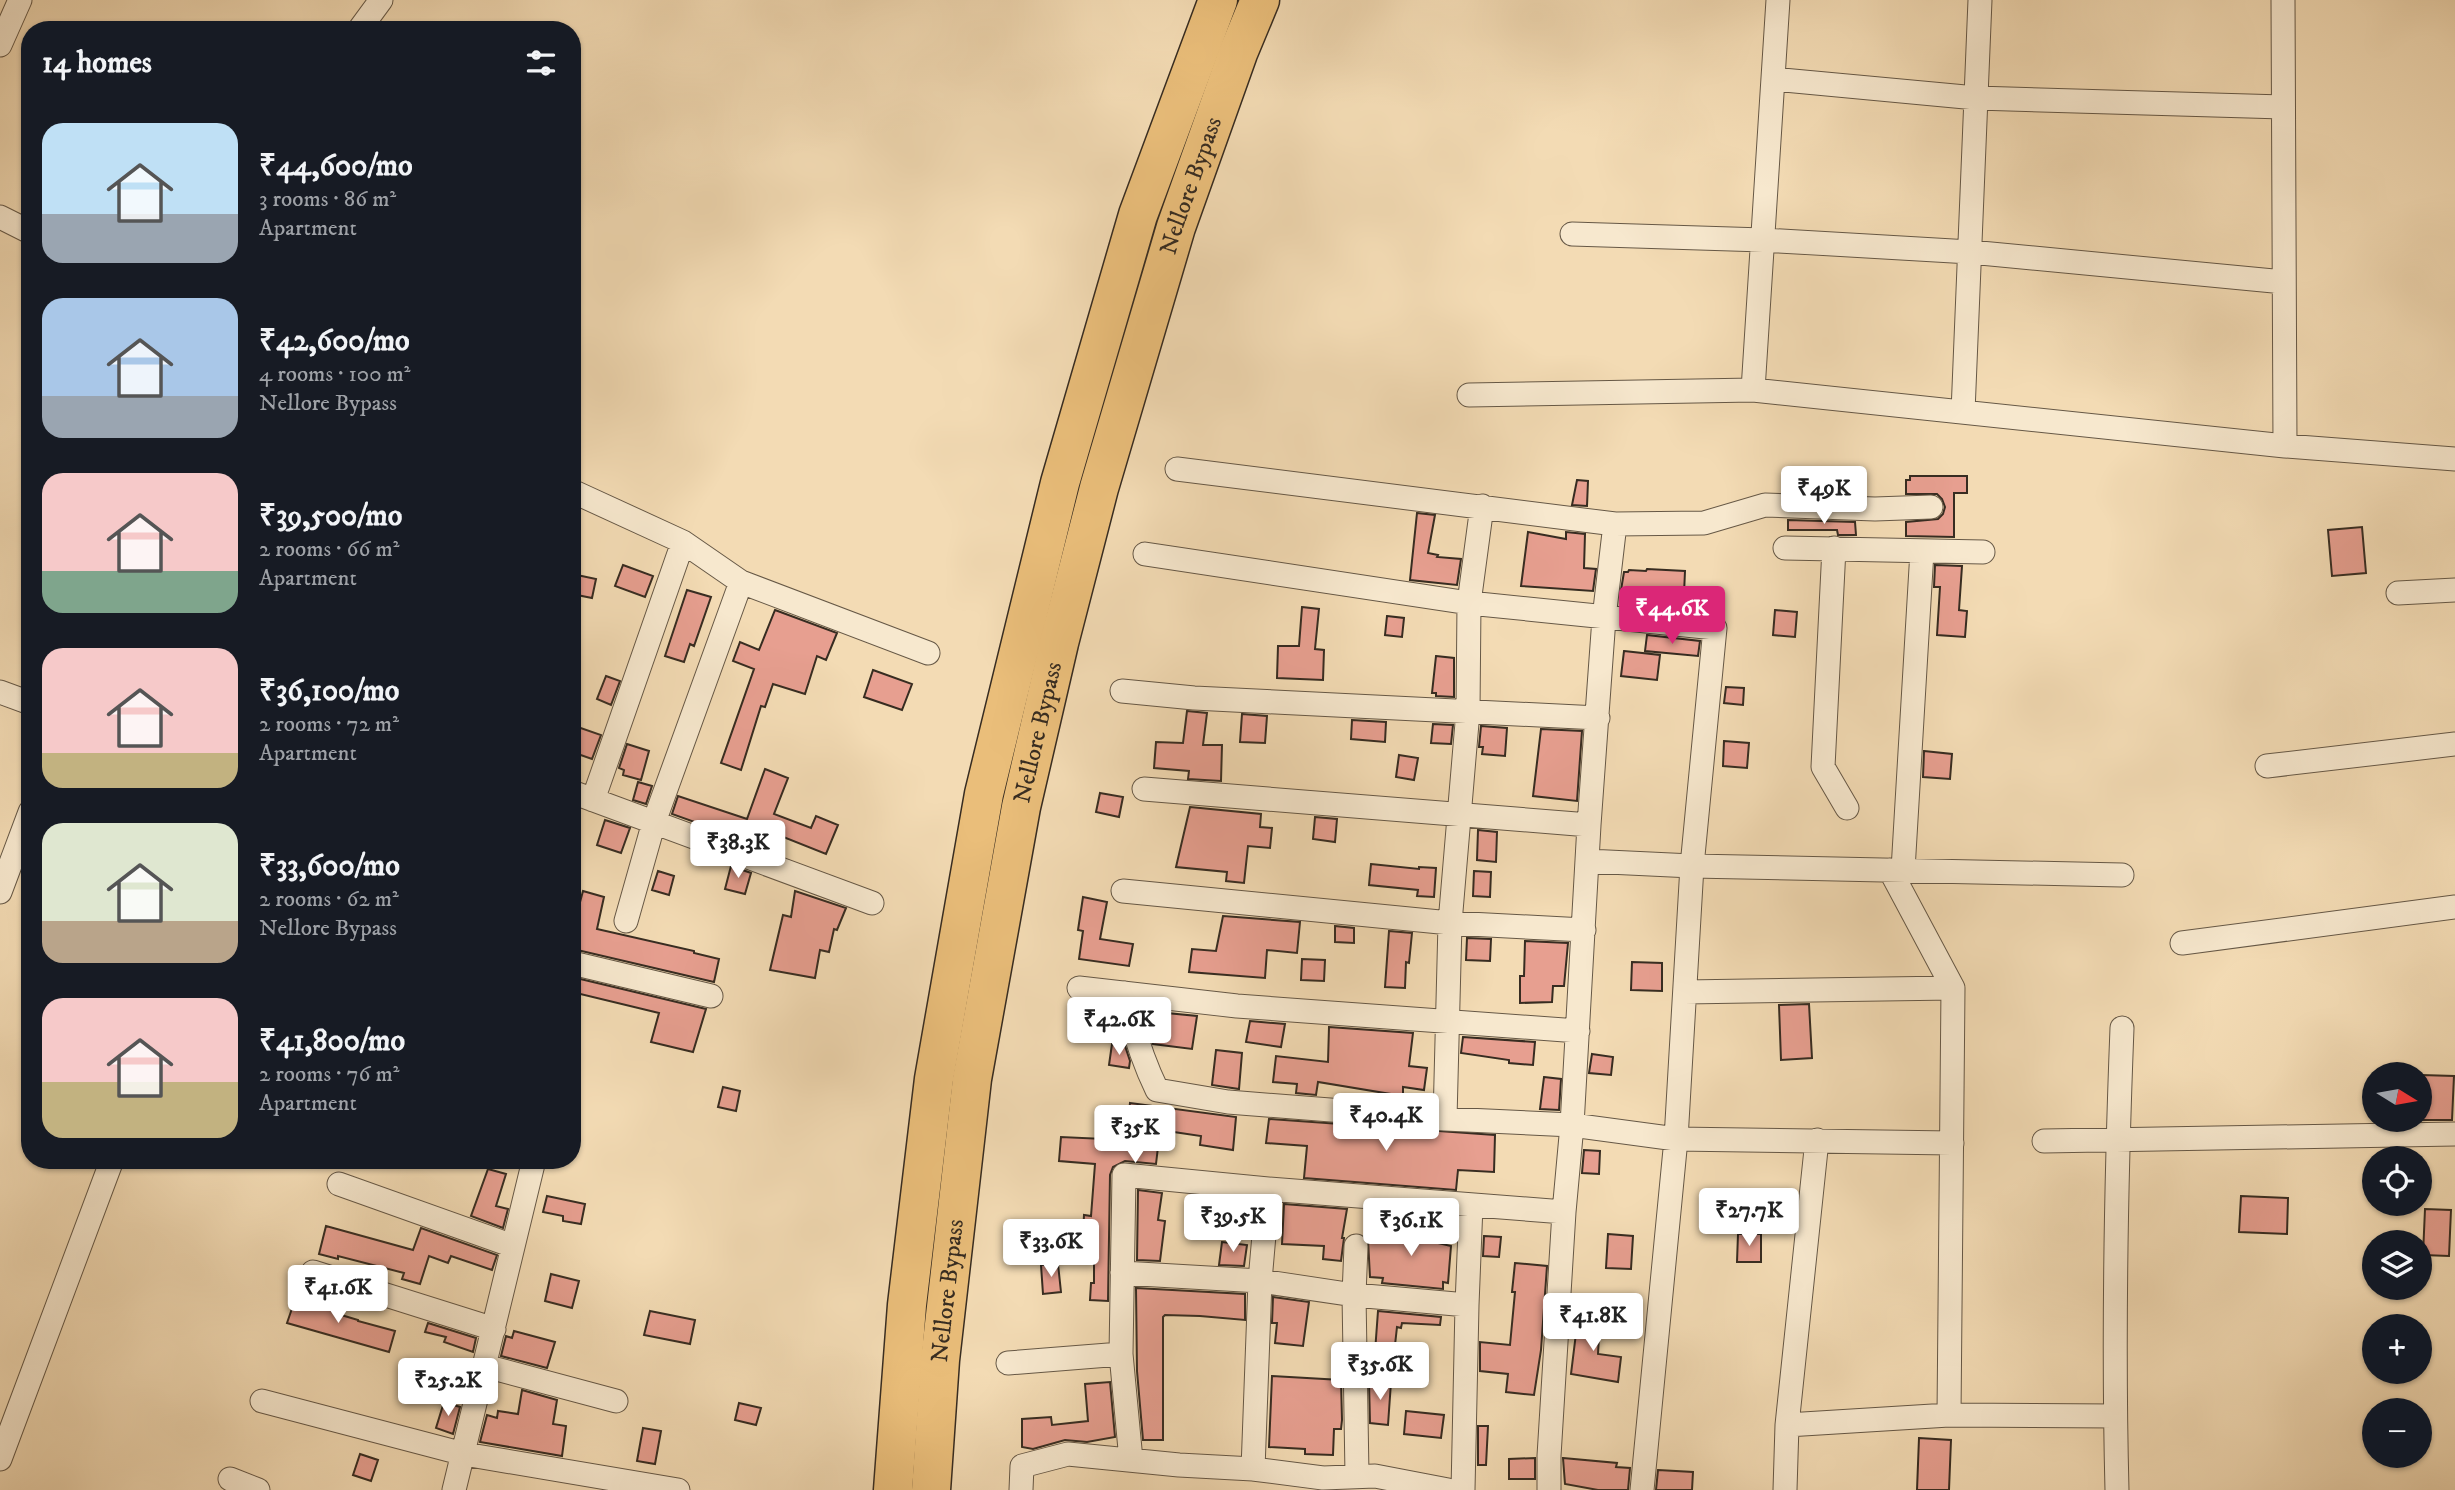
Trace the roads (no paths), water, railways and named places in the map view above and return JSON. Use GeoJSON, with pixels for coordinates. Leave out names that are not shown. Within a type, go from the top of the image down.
{"type":"FeatureCollection","features":[{"type":"Feature","properties":{"kind":"highway","name":"Nellore Bypass"},"geometry":{"type":"LineString","coordinates":[[893,1490],[907,1305],[934,1079],[984,794],[1060,483],[1138,215],[1217,0]]}},
{"type":"Feature","properties":{"kind":"highway","name":"Nellore Bypass"},"geometry":{"type":"LineString","coordinates":[[932,1490],[940,1360],[972,1080],[1021,807],[1098,488],[1172,240],[1238,53],[1260,0]]}},
{"type":"Feature","properties":{"kind":"street"},"geometry":{"type":"LineString","coordinates":[[0,45],[20,0]]}},
{"type":"Feature","properties":{"kind":"street"},"geometry":{"type":"LineString","coordinates":[[366,21],[381,0]]}},
{"type":"Feature","properties":{"kind":"street"},"geometry":{"type":"LineString","coordinates":[[1753,390],[1778,0]]}},
{"type":"Feature","properties":{"kind":"street"},"geometry":{"type":"LineString","coordinates":[[1963,412],[1980,0]]}},
{"type":"Feature","properties":{"kind":"street"},"geometry":{"type":"LineString","coordinates":[[2283,0],[2285,446]]}},
{"type":"Feature","properties":{"kind":"street"},"geometry":{"type":"LineString","coordinates":[[1773,79],[1976,97],[2283,107]]}},
{"type":"Feature","properties":{"kind":"street"},"geometry":{"type":"LineString","coordinates":[[0,217],[21,228]]}},
{"type":"Feature","properties":{"kind":"street"},"geometry":{"type":"LineString","coordinates":[[1572,234],[1763,240],[1970,252],[2284,282]]}},
{"type":"Feature","properties":{"kind":"street"},"geometry":{"type":"LineString","coordinates":[[1469,394],[1753,390],[2285,446],[2455,460]]}},
{"type":"Feature","properties":{"kind":"street"},"geometry":{"type":"LineString","coordinates":[[1177,469],[1615,524],[1704,523],[1765,505],[1875,509],[1931,507]]}},
{"type":"Feature","properties":{"kind":"street"},"geometry":{"type":"LineString","coordinates":[[581,495],[683,542],[741,582],[928,653]]}},
{"type":"Feature","properties":{"kind":"street"},"geometry":{"type":"LineString","coordinates":[[1445,1119],[1450,923],[1468,711],[1469,603],[1482,506]]}},
{"type":"Feature","properties":{"kind":"street"},"geometry":{"type":"LineString","coordinates":[[1549,1490],[1589,825],[1604,618],[1615,524]]}},
{"type":"Feature","properties":{"kind":"street"},"geometry":{"type":"LineString","coordinates":[[683,542],[583,796],[872,903]]}},
{"type":"Feature","properties":{"kind":"street"},"geometry":{"type":"LineString","coordinates":[[1785,548],[1983,552]]}},
{"type":"Feature","properties":{"kind":"street"},"geometry":{"type":"LineString","coordinates":[[1834,548],[1823,767],[1847,808]]}},
{"type":"Feature","properties":{"kind":"street"},"geometry":{"type":"LineString","coordinates":[[1922,551],[1896,870],[1954,988],[1949,1415]]}},
{"type":"Feature","properties":{"kind":"street"},"geometry":{"type":"LineString","coordinates":[[1145,554],[1469,603],[1715,628],[1692,866],[1676,1139],[1642,1490]]}},
{"type":"Feature","properties":{"kind":"street"},"geometry":{"type":"LineString","coordinates":[[626,921],[654,822],[741,582]]}},
{"type":"Feature","properties":{"kind":"street"},"geometry":{"type":"LineString","coordinates":[[2398,593],[2455,590]]}},
{"type":"Feature","properties":{"kind":"street"},"geometry":{"type":"LineString","coordinates":[[1122,691],[1194,698],[1598,718]]}},
{"type":"Feature","properties":{"kind":"street"},"geometry":{"type":"LineString","coordinates":[[0,692],[21,700]]}},
{"type":"Feature","properties":{"kind":"street"},"geometry":{"type":"LineString","coordinates":[[2267,766],[2455,744]]}},
{"type":"Feature","properties":{"kind":"street"},"geometry":{"type":"LineString","coordinates":[[1144,789],[1589,825]]}},
{"type":"Feature","properties":{"kind":"street"},"geometry":{"type":"LineString","coordinates":[[2,880],[21,834]]}},
{"type":"Feature","properties":{"kind":"street"},"geometry":{"type":"LineString","coordinates":[[1587,861],[1692,866],[2122,875]]}},
{"type":"Feature","properties":{"kind":"street"},"geometry":{"type":"LineString","coordinates":[[1123,891],[1450,923],[1584,930]]}},
{"type":"Feature","properties":{"kind":"street"},"geometry":{"type":"LineString","coordinates":[[2182,943],[2455,907]]}},
{"type":"Feature","properties":{"kind":"street"},"geometry":{"type":"LineString","coordinates":[[581,965],[711,996]]}},
{"type":"Feature","properties":{"kind":"street"},"geometry":{"type":"LineString","coordinates":[[1079,988],[1237,1006],[1578,1031]]}},
{"type":"Feature","properties":{"kind":"street"},"geometry":{"type":"LineString","coordinates":[[1685,992],[1954,988]]}},
{"type":"Feature","properties":{"kind":"street"},"geometry":{"type":"LineString","coordinates":[[1125,993],[1131,1024],[1144,1064],[1157,1090],[1228,1102],[1445,1119],[1572,1125],[1676,1139],[1952,1143]]}},
{"type":"Feature","properties":{"kind":"street"},"geometry":{"type":"LineString","coordinates":[[2117,1490],[2115,1416],[2122,1028]]}},
{"type":"Feature","properties":{"kind":"street"},"geometry":{"type":"LineString","coordinates":[[2044,1141],[2455,1134]]}},
{"type":"Feature","properties":{"kind":"street"},"geometry":{"type":"LineString","coordinates":[[1785,1490],[1787,1425],[1817,1140]]}},
{"type":"Feature","properties":{"kind":"street"},"geometry":{"type":"LineString","coordinates":[[0,1459],[109,1169]]}},
{"type":"Feature","properties":{"kind":"street"},"geometry":{"type":"LineString","coordinates":[[454,1490],[532,1169]]}},
{"type":"Feature","properties":{"kind":"street"},"geometry":{"type":"LineString","coordinates":[[1131,1460],[1121,1354],[1124,1175],[1564,1212]]}},
{"type":"Feature","properties":{"kind":"street"},"geometry":{"type":"LineString","coordinates":[[339,1184],[513,1246]]}},
{"type":"Feature","properties":{"kind":"street"},"geometry":{"type":"LineString","coordinates":[[1253,1469],[1260,1280],[1268,1189]]}},
{"type":"Feature","properties":{"kind":"street"},"geometry":{"type":"LineString","coordinates":[[1463,1490],[1471,1205]]}},
{"type":"Feature","properties":{"kind":"street"},"geometry":{"type":"LineString","coordinates":[[1356,1246],[1354,1295],[1357,1475]]}},
{"type":"Feature","properties":{"kind":"street"},"geometry":{"type":"LineString","coordinates":[[313,1272],[494,1329]]}},
{"type":"Feature","properties":{"kind":"street"},"geometry":{"type":"LineString","coordinates":[[1122,1273],[1260,1280],[1354,1295],[1467,1305]]}},
{"type":"Feature","properties":{"kind":"street"},"geometry":{"type":"LineString","coordinates":[[1008,1363],[1121,1354]]}},
{"type":"Feature","properties":{"kind":"street"},"geometry":{"type":"LineString","coordinates":[[485,1366],[616,1401]]}},
{"type":"Feature","properties":{"kind":"street"},"geometry":{"type":"LineString","coordinates":[[262,1401],[464,1454],[678,1490]]}},
{"type":"Feature","properties":{"kind":"street"},"geometry":{"type":"LineString","coordinates":[[1787,1425],[1949,1415],[2115,1416]]}},
{"type":"Feature","properties":{"kind":"street"},"geometry":{"type":"LineString","coordinates":[[1021,1490],[1022,1466],[1068,1454],[1253,1469],[1322,1484],[1357,1475],[1375,1476],[1448,1490]]}},
{"type":"Feature","properties":{"kind":"street"},"geometry":{"type":"LineString","coordinates":[[230,1479],[258,1490]]}}]}
